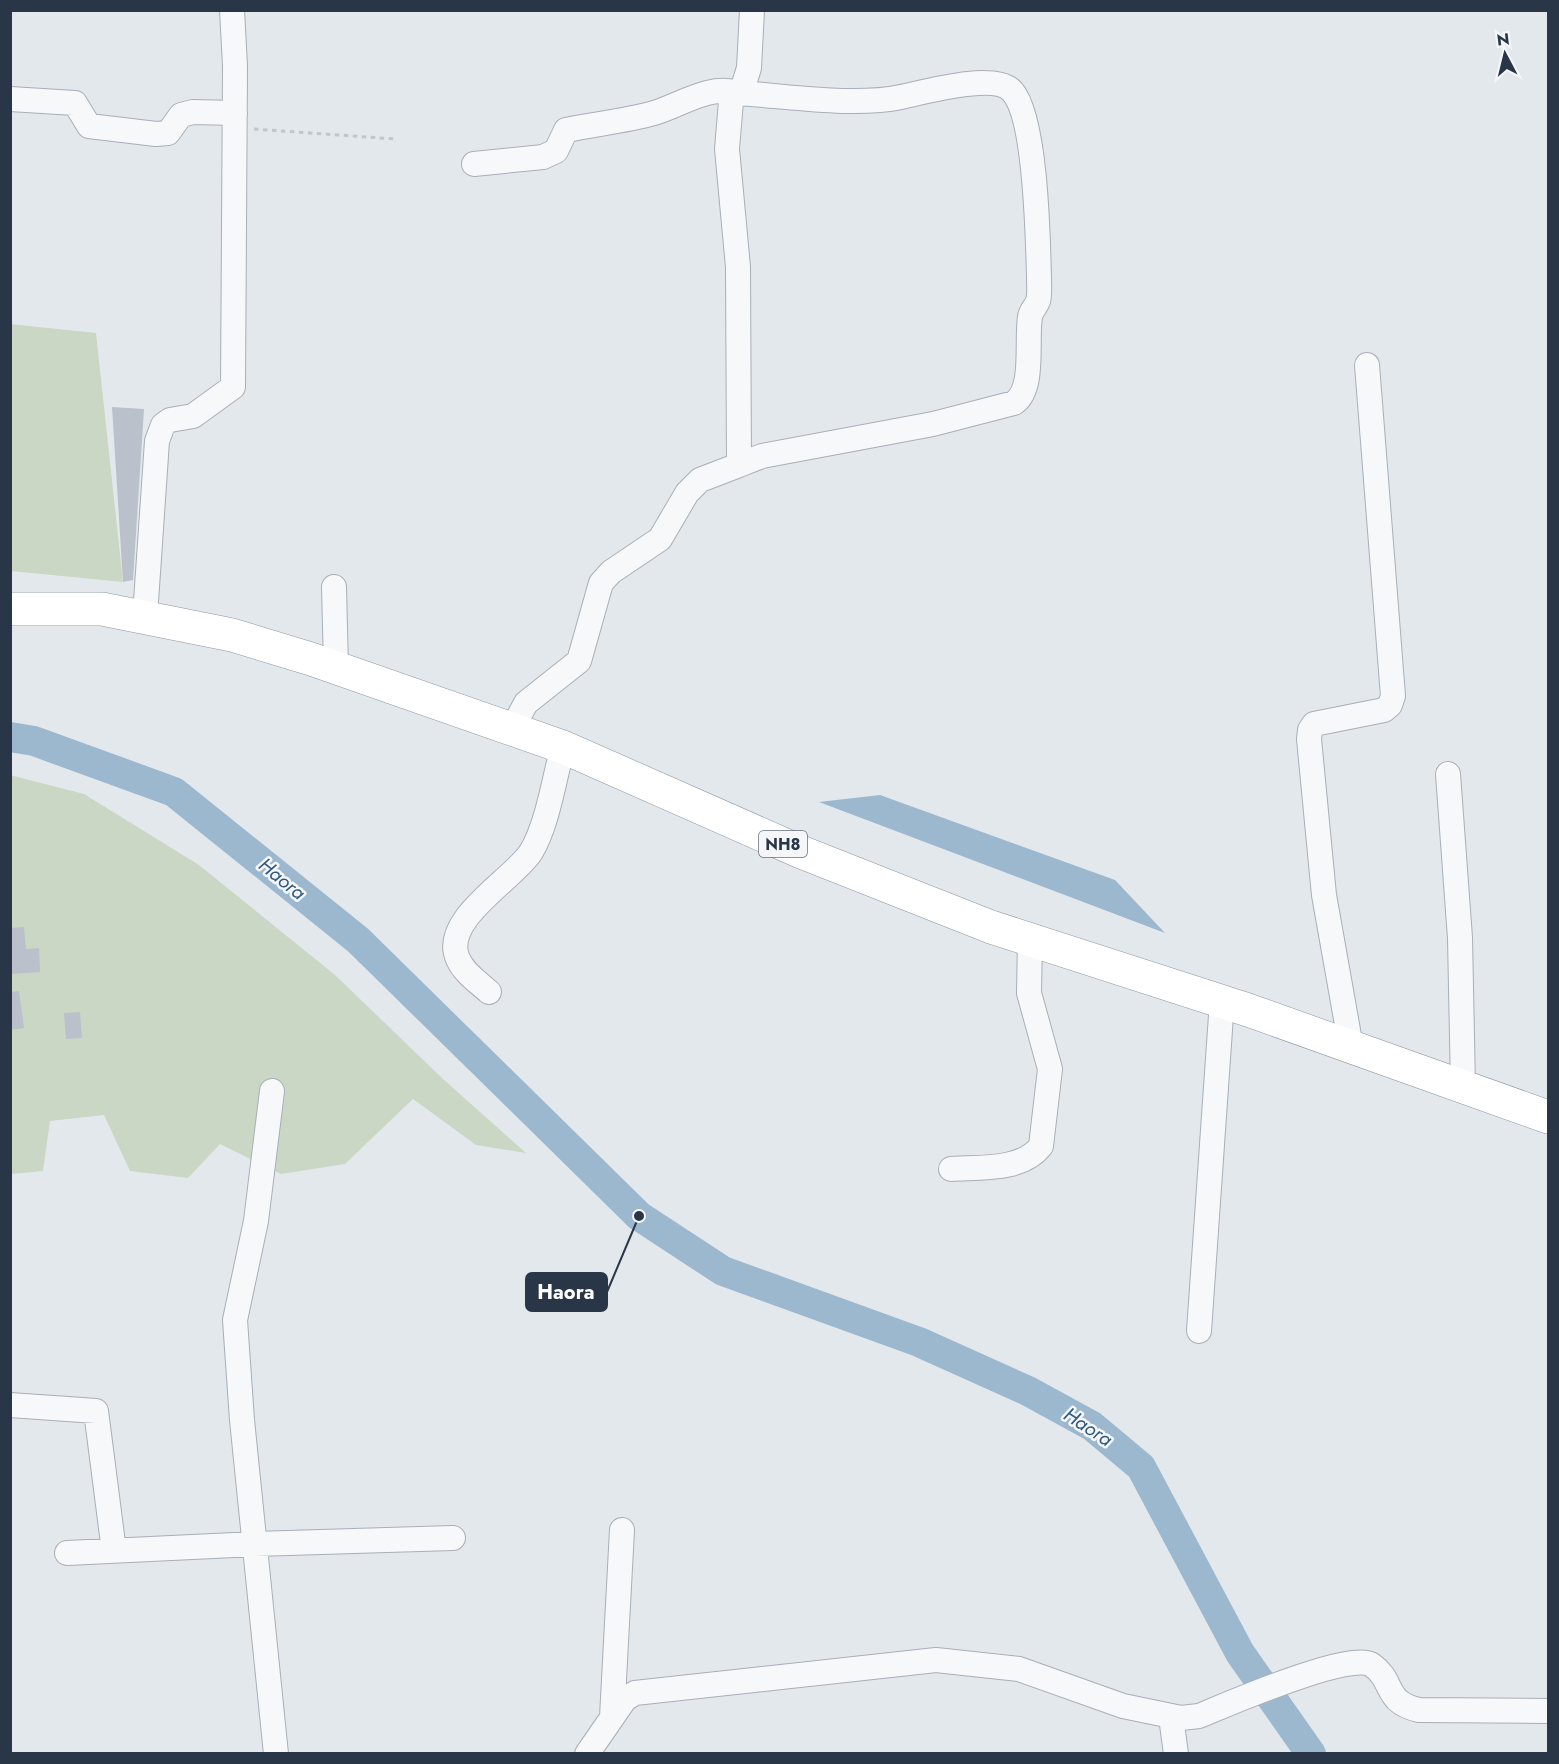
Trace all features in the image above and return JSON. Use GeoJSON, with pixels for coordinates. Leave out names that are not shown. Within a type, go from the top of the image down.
{"type":"FeatureCollection","features":[{"type":"Feature","properties":{"kind":"highway","name":"NH8"},"geometry":{"type":"LineString","coordinates":[[10,609],[102,609],[145,616],[232,634],[336,667],[563,747],[801,852],[992,927],[1222,1001],[1548,1117]]}},
{"type":"Feature","properties":{"kind":"street"},"geometry":{"type":"LineString","coordinates":[[145,616],[158,441],[163,425],[170,420],[193,416],[233,387],[235,121],[232,10]]}},
{"type":"Feature","properties":{"kind":"street"},"geometry":{"type":"LineString","coordinates":[[739,465],[738,267],[727,149],[731,101],[743,87],[749,69],[752,10]]}},
{"type":"Feature","properties":{"kind":"street"},"geometry":{"type":"LineString","coordinates":[[474,164],[543,157],[555,151],[566,130],[653,114],[693,97],[728,90],[738,93],[880,102],[963,84],[997,84],[1010,89],[1020,102],[1034,172],[1038,301],[1029,319],[1026,386],[1022,398],[1014,403],[933,424],[762,456],[700,480],[687,493],[660,539],[611,572],[601,583],[579,661],[526,703],[512,729]]}},
{"type":"Feature","properties":{"kind":"street"},"geometry":{"type":"LineString","coordinates":[[10,99],[75,103],[89,126],[156,134],[168,134],[181,115],[187,114],[235,121]]}},
{"type":"Feature","properties":{"kind":"street"},"geometry":{"type":"LineString","coordinates":[[1351,1047],[1324,894],[1309,739],[1310,730],[1314,724],[1384,710],[1390,705],[1393,696],[1367,365]]}},
{"type":"Feature","properties":{"kind":"street"},"geometry":{"type":"LineString","coordinates":[[334,586],[336,667]]}},
{"type":"Feature","properties":{"kind":"street"},"geometry":{"type":"LineString","coordinates":[[489,992],[464,969],[457,958],[456,935],[473,910],[532,850],[563,747]]}},
{"type":"Feature","properties":{"kind":"street"},"geometry":{"type":"LineString","coordinates":[[1448,774],[1460,938],[1463,1087]]}},
{"type":"Feature","properties":{"kind":"street"},"geometry":{"type":"LineString","coordinates":[[951,1169],[1006,1165],[1029,1158],[1041,1146],[1050,1069],[1029,993],[1030,939]]}},
{"type":"Feature","properties":{"kind":"street"},"geometry":{"type":"LineString","coordinates":[[1199,1331],[1222,1001]]}},
{"type":"Feature","properties":{"kind":"street"},"geometry":{"type":"LineString","coordinates":[[272,1091],[256,1221],[235,1320],[276,1754]]}},
{"type":"Feature","properties":{"kind":"street"},"geometry":{"type":"LineString","coordinates":[[10,1405],[96,1411],[114,1551]]}},
{"type":"Feature","properties":{"kind":"street"},"geometry":{"type":"LineString","coordinates":[[612,1717],[622,1530]]}},
{"type":"Feature","properties":{"kind":"street"},"geometry":{"type":"LineString","coordinates":[[68,1553],[453,1538]]}},
{"type":"Feature","properties":{"kind":"street"},"geometry":{"type":"LineString","coordinates":[[587,1754],[625,1699],[635,1693],[936,1660],[1018,1669],[1123,1706],[1171,1717],[1198,1716],[1306,1675],[1345,1662],[1362,1660],[1373,1665],[1395,1700],[1407,1708],[1548,1712]]}},
{"type":"Feature","properties":{"kind":"street"},"geometry":{"type":"LineString","coordinates":[[1171,1717],[1176,1754]]}},
{"type":"Feature","properties":{"kind":"path"},"geometry":{"type":"LineString","coordinates":[[235,121],[395,139]]}},
{"type":"Feature","properties":{"kind":"green space"},"geometry":{"type":"Polygon","coordinates":[[[10,324],[96,333],[123,582],[11,571],[10,324]]]}},
{"type":"Feature","properties":{"kind":"green space"},"geometry":{"type":"Polygon","coordinates":[[[10,775],[84,794],[199,865],[335,975],[443,1079],[526,1153],[476,1145],[413,1099],[345,1164],[281,1174],[220,1144],[188,1178],[130,1171],[104,1115],[50,1121],[43,1171],[11,1174],[10,775]]]}},
{"type":"Feature","properties":{"kind":"water"},"geometry":{"type":"Polygon","coordinates":[[[880,795],[1115,880],[1165,933],[819,802],[880,795]]]}},
{"type":"Feature","properties":{"kind":"building"},"geometry":{"type":"Polygon","coordinates":[[[112,407],[144,409],[133,580],[123,582],[112,407]]]}},
{"type":"Feature","properties":{"kind":"building"},"geometry":{"type":"Polygon","coordinates":[[[24,927],[26,949],[39,948],[40,972],[10,974],[10,928],[24,927]]]}},
{"type":"Feature","properties":{"kind":"building"},"geometry":{"type":"Polygon","coordinates":[[[19,991],[24,1028],[10,1030],[10,992],[19,991]]]}},
{"type":"Feature","properties":{"kind":"building"},"geometry":{"type":"Polygon","coordinates":[[[80,1012],[82,1038],[66,1039],[64,1013],[80,1012]]]}},
{"type":"Feature","properties":{"kind":"waterway","name":"Haora"},"geometry":{"type":"LineString","coordinates":[[10,737],[34,741],[174,792],[358,940],[639,1216],[723,1271],[919,1342],[1028,1391],[1092,1426],[1141,1467],[1240,1653],[1311,1754]]}},
{"type":"Feature","properties":{"kind":"place","name":"Haora"},"geometry":{"type":"Point","coordinates":[639,1216]}}]}
